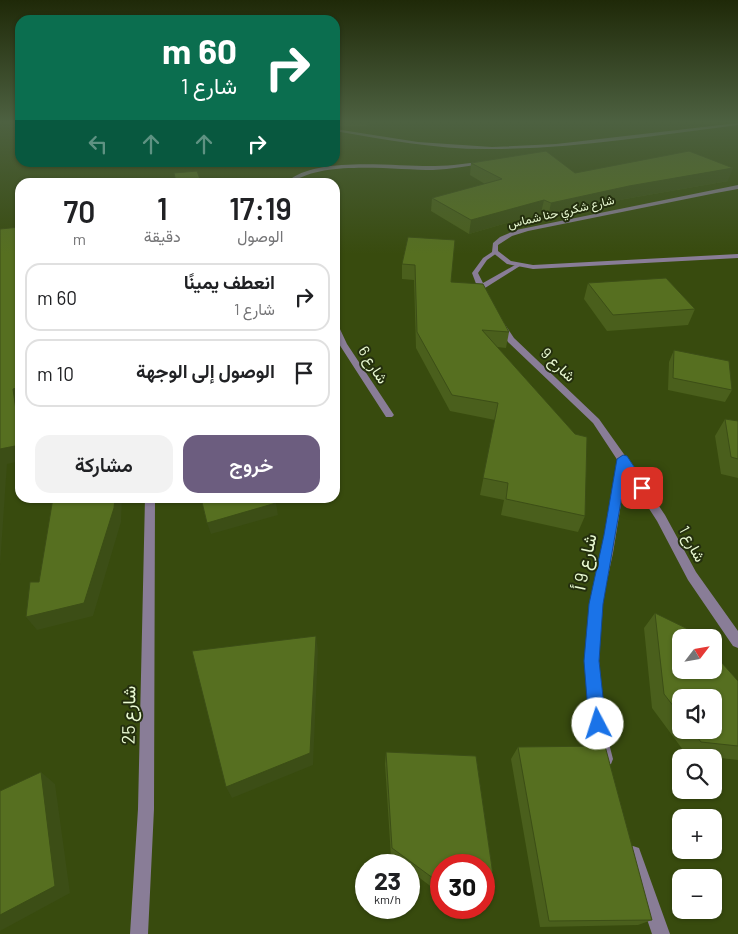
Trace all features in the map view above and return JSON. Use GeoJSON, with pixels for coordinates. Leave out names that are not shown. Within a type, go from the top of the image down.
{"type":"FeatureCollection","features":[{"type":"Feature","properties":{"kind":"street"},"geometry":{"type":"LineString","coordinates":[[295,178],[332,168],[446,167]]}},
{"type":"Feature","properties":{"kind":"street","name":"شارع شكري حنا شماس"},"geometry":{"type":"LineString","coordinates":[[495,252],[495,244],[502,237],[521,231],[602,213],[738,187]]}},
{"type":"Feature","properties":{"kind":"street"},"geometry":{"type":"LineString","coordinates":[[489,304],[483,286],[475,273],[485,259],[495,252],[502,259],[517,266],[532,267],[738,256]]}},
{"type":"Feature","properties":{"kind":"street"},"geometry":{"type":"LineString","coordinates":[[483,286],[517,266]]}},
{"type":"Feature","properties":{"kind":"street","name":"شارع 9"},"geometry":{"type":"LineString","coordinates":[[497,319],[511,340],[596,421],[623,459]]}},
{"type":"Feature","properties":{"kind":"street","name":"شارع 6"},"geometry":{"type":"LineString","coordinates":[[340,338],[389,416]]}},
{"type":"Feature","properties":{"kind":"street","name":"شارع 1"},"geometry":{"type":"LineString","coordinates":[[623,459],[661,518],[692,576],[738,642]]}},
{"type":"Feature","properties":{"kind":"street","name":"شارع 9 أ"},"geometry":{"type":"LineString","coordinates":[[608,769],[598,724],[592,661],[596,604],[609,544],[623,459]]}},
{"type":"Feature","properties":{"kind":"street","name":"شارع 25"},"geometry":{"type":"LineString","coordinates":[[139,934],[146,809],[150,503]]}},
{"type":"Feature","properties":{"kind":"street"},"geometry":{"type":"LineString","coordinates":[[629,842],[662,934]]}},
{"type":"Feature","properties":{"kind":"building"},"geometry":{"type":"Polygon","coordinates":[[[478,167],[567,167],[575,173],[608,167],[733,168],[629,186],[551,203],[544,200],[471,220],[432,198],[502,179],[478,167]]]}},
{"type":"Feature","properties":{"kind":"building"},"geometry":{"type":"Polygon","coordinates":[[[197,171],[200,178],[175,178],[174,173],[197,171]]]}},
{"type":"Feature","properties":{"kind":"building"},"geometry":{"type":"Polygon","coordinates":[[[15,228],[15,388],[13,389],[15,446],[0,449],[0,229],[15,228]]]}},
{"type":"Feature","properties":{"kind":"building"},"geometry":{"type":"Polygon","coordinates":[[[408,237],[455,240],[451,282],[483,284],[509,332],[482,330],[575,434],[587,437],[585,516],[506,499],[508,483],[483,478],[498,403],[452,395],[417,332],[415,265],[402,264],[408,237]]]}},
{"type":"Feature","properties":{"kind":"building"},"geometry":{"type":"Polygon","coordinates":[[[666,278],[695,309],[613,315],[588,283],[666,278]]]}},
{"type":"Feature","properties":{"kind":"building"},"geometry":{"type":"Polygon","coordinates":[[[674,350],[729,361],[732,390],[673,378],[674,350]]]}},
{"type":"Feature","properties":{"kind":"building"},"geometry":{"type":"Polygon","coordinates":[[[725,419],[738,421],[738,459],[731,457],[725,419]]]}},
{"type":"Feature","properties":{"kind":"building"},"geometry":{"type":"Polygon","coordinates":[[[52,503],[114,503],[84,603],[26,617],[30,582],[39,582],[52,503]]]}},
{"type":"Feature","properties":{"kind":"building"},"geometry":{"type":"Polygon","coordinates":[[[202,503],[276,503],[207,523],[202,503]]]}},
{"type":"Feature","properties":{"kind":"building"},"geometry":{"type":"Polygon","coordinates":[[[655,613],[688,629],[672,629],[672,679],[722,679],[722,663],[738,681],[738,746],[701,742],[699,739],[722,739],[722,689],[672,689],[672,704],[664,694],[655,613]]]}},
{"type":"Feature","properties":{"kind":"building"},"geometry":{"type":"Polygon","coordinates":[[[316,636],[310,753],[226,787],[192,651],[316,636]]]}},
{"type":"Feature","properties":{"kind":"building"},"geometry":{"type":"Polygon","coordinates":[[[605,746],[652,920],[549,921],[518,747],[605,746]]]}},
{"type":"Feature","properties":{"kind":"building"},"geometry":{"type":"Polygon","coordinates":[[[386,752],[476,756],[490,854],[430,854],[430,876],[420,869],[420,854],[400,854],[392,848],[386,752]]]}},
{"type":"Feature","properties":{"kind":"building"},"geometry":{"type":"Polygon","coordinates":[[[41,772],[55,886],[0,915],[0,791],[41,772]]]}},
{"type":"Feature","properties":{"kind":"route"},"geometry":{"type":"LineString","coordinates":[[598,724],[592,661],[596,604],[623,459],[642,488]]}}]}
